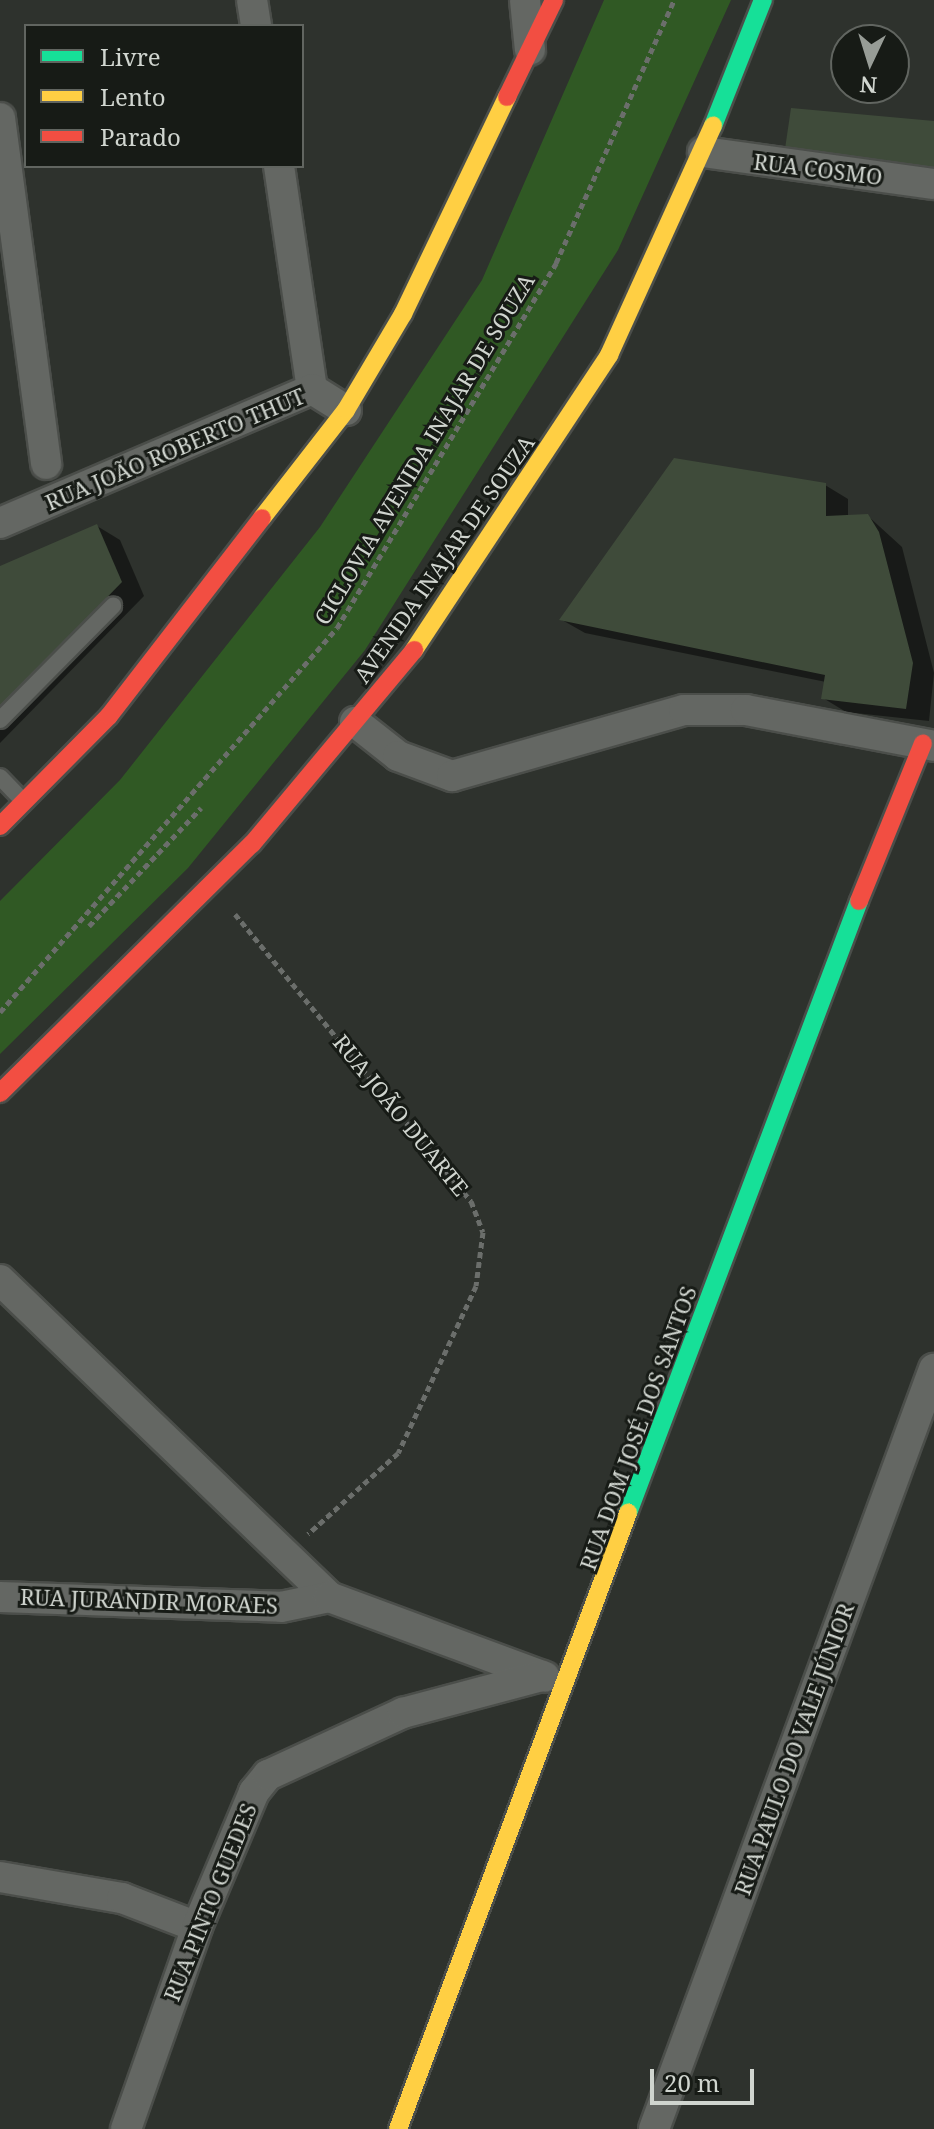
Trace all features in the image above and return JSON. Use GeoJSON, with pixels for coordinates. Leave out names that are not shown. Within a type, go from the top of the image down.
{"type":"FeatureCollection","features":[{"type":"Feature","properties":{"kind":"main road"},"geometry":{"type":"LineString","coordinates":[[0,826],[109,716],[346,410],[403,314],[530,56],[554,0]]}},
{"type":"Feature","properties":{"kind":"main road","name":"AVENIDA INAJAR DE SOUZA"},"geometry":{"type":"LineString","coordinates":[[0,1093],[212,886],[355,722],[548,456],[609,355],[703,152],[763,0]]}},
{"type":"Feature","properties":{"kind":"main road","name":"RUA DOM JOSÉ DOS SANTOS"},"geometry":{"type":"LineString","coordinates":[[398,2129],[556,1679],[819,1001],[929,744]]}},
{"type":"Feature","properties":{"kind":"street"},"geometry":{"type":"LineString","coordinates":[[252,0],[256,24]]}},
{"type":"Feature","properties":{"kind":"street"},"geometry":{"type":"LineString","coordinates":[[525,0],[530,56]]}},
{"type":"Feature","properties":{"kind":"street"},"geometry":{"type":"LineString","coordinates":[[0,118],[46,464]]}},
{"type":"Feature","properties":{"kind":"street","name":"RUA COSMO"},"geometry":{"type":"LineString","coordinates":[[703,152],[934,184]]}},
{"type":"Feature","properties":{"kind":"street"},"geometry":{"type":"LineString","coordinates":[[279,168],[312,389]]}},
{"type":"Feature","properties":{"kind":"street","name":"RUA JOÃO ROBERTO THUT"},"geometry":{"type":"LineString","coordinates":[[0,523],[312,389],[346,410]]}},
{"type":"Feature","properties":{"kind":"street"},"geometry":{"type":"LineString","coordinates":[[355,722],[398,756],[452,776],[684,710],[746,710],[929,744]]}},
{"type":"Feature","properties":{"kind":"street"},"geometry":{"type":"LineString","coordinates":[[0,1280],[329,1597],[556,1679]]}},
{"type":"Feature","properties":{"kind":"street","name":"RUA PAULO DO VALE JÚNIOR"},"geometry":{"type":"LineString","coordinates":[[654,2129],[934,1369]]}},
{"type":"Feature","properties":{"kind":"street","name":"RUA JURANDIR MORAES"},"geometry":{"type":"LineString","coordinates":[[0,1597],[281,1607],[329,1597]]}},
{"type":"Feature","properties":{"kind":"street","name":"RUA PINTO GUEDES"},"geometry":{"type":"LineString","coordinates":[[126,2129],[197,1927],[254,1792],[268,1775],[403,1713],[556,1679]]}},
{"type":"Feature","properties":{"kind":"street"},"geometry":{"type":"LineString","coordinates":[[0,1877],[122,1898],[197,1927]]}},
{"type":"Feature","properties":{"kind":"lane"},"geometry":{"type":"LineString","coordinates":[[0,720],[113,606]]}},
{"type":"Feature","properties":{"kind":"lane"},"geometry":{"type":"LineString","coordinates":[[0,777],[24,802]]}},
{"type":"Feature","properties":{"kind":"path","name":"CICLOVIA AVENIDA INAJAR DE SOUZA"},"geometry":{"type":"LineString","coordinates":[[0,1012],[337,628],[556,263],[674,0]]}},
{"type":"Feature","properties":{"kind":"path"},"geometry":{"type":"LineString","coordinates":[[89,926],[201,808]]}},
{"type":"Feature","properties":{"kind":"path","name":"RUA JOÃO DUARTE"},"geometry":{"type":"LineString","coordinates":[[212,886],[471,1201],[483,1232],[476,1286],[398,1453],[284,1554]]}},
{"type":"Feature","properties":{"kind":"green space"},"geometry":{"type":"Polygon","coordinates":[[[604,0],[731,0],[618,250],[365,650],[188,868],[0,1054],[0,901],[120,780],[320,527],[482,280],[604,0]]]}},
{"type":"Feature","properties":{"kind":"building"},"geometry":{"type":"Polygon","coordinates":[[[791,108],[934,121],[934,169],[785,149],[791,108]]]}},
{"type":"Feature","properties":{"kind":"building"},"geometry":{"type":"Polygon","coordinates":[[[674,458],[826,483],[826,516],[868,514],[879,532],[913,663],[906,709],[821,699],[825,675],[559,620],[674,458]]]}},
{"type":"Feature","properties":{"kind":"building"},"geometry":{"type":"Polygon","coordinates":[[[97,524],[122,582],[0,707],[0,566],[97,524]]]}},
{"type":"Feature","properties":{"kind":"traffic: fast"},"geometry":{"type":"LineString","coordinates":[[713,126],[763,0]]}},
{"type":"Feature","properties":{"kind":"traffic: fast"},"geometry":{"type":"LineString","coordinates":[[628,1513],[859,901]]}},
{"type":"Feature","properties":{"kind":"traffic: slow"},"geometry":{"type":"LineString","coordinates":[[262,518],[346,410],[403,314],[507,97]]}},
{"type":"Feature","properties":{"kind":"traffic: slow"},"geometry":{"type":"LineString","coordinates":[[414,650],[609,355],[713,126]]}},
{"type":"Feature","properties":{"kind":"traffic: slow"},"geometry":{"type":"LineString","coordinates":[[398,2129],[628,1513]]}},
{"type":"Feature","properties":{"kind":"traffic: jam"},"geometry":{"type":"LineString","coordinates":[[507,97],[554,0]]}},
{"type":"Feature","properties":{"kind":"traffic: jam"},"geometry":{"type":"LineString","coordinates":[[0,826],[109,716],[262,518]]}},
{"type":"Feature","properties":{"kind":"traffic: jam"},"geometry":{"type":"LineString","coordinates":[[0,1093],[252,844],[414,650]]}},
{"type":"Feature","properties":{"kind":"traffic: jam"},"geometry":{"type":"LineString","coordinates":[[859,901],[923,743]]}}]}
